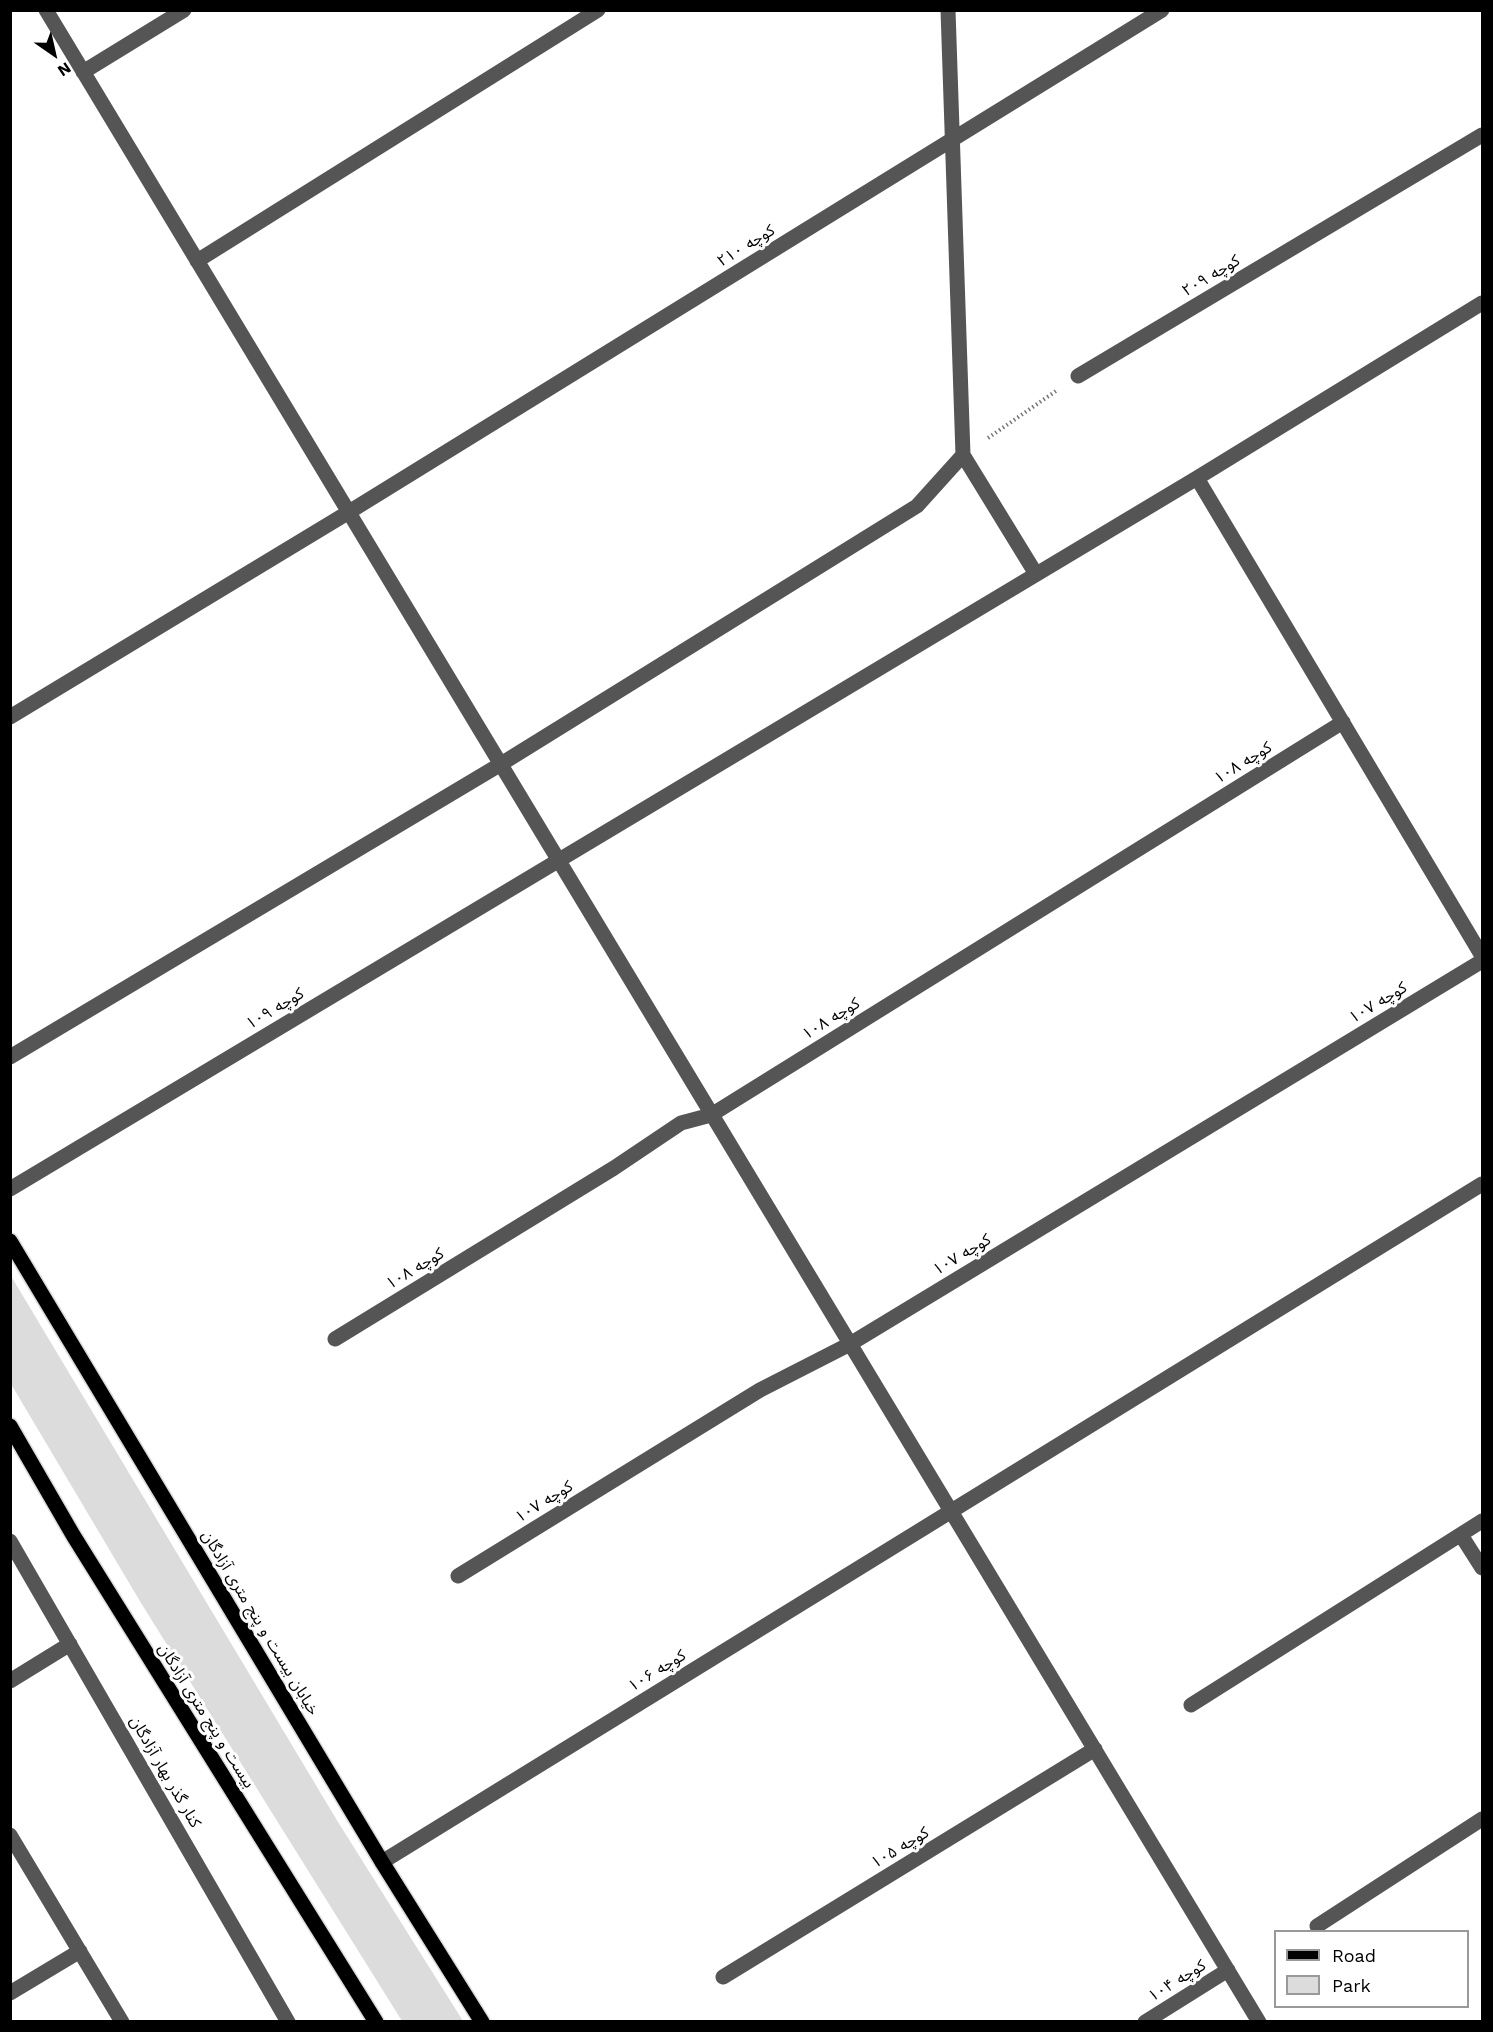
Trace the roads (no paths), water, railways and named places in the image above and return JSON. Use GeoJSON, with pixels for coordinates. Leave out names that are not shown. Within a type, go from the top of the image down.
{"type":"FeatureCollection","features":[{"type":"Feature","properties":{"kind":"main road","name":"خیابان بیست و پنج متری آزادگان"},"geometry":{"type":"LineString","coordinates":[[10,1241],[382,1862],[482,2022]]}},
{"type":"Feature","properties":{"kind":"main road","name":"بیست و پنج متری آزادگان"},"geometry":{"type":"LineString","coordinates":[[10,1426],[73,1535],[376,2022]]}},
{"type":"Feature","properties":{"kind":"street"},"geometry":{"type":"LineString","coordinates":[[46,10],[1259,2022]]}},
{"type":"Feature","properties":{"kind":"street"},"geometry":{"type":"LineString","coordinates":[[83,72],[184,10]]}},
{"type":"Feature","properties":{"kind":"street"},"geometry":{"type":"LineString","coordinates":[[197,261],[598,10]]}},
{"type":"Feature","properties":{"kind":"street"},"geometry":{"type":"LineString","coordinates":[[948,10],[963,456],[1036,574]]}},
{"type":"Feature","properties":{"kind":"street","name":"۲۱۰ کوچه"},"geometry":{"type":"LineString","coordinates":[[10,717],[349,512],[1162,10]]}},
{"type":"Feature","properties":{"kind":"street","name":"۲۰۹ کوچه"},"geometry":{"type":"LineString","coordinates":[[1078,376],[1482,135]]}},
{"type":"Feature","properties":{"kind":"street","name":"۱۰۹ کوچه"},"geometry":{"type":"LineString","coordinates":[[10,1189],[1197,478],[1482,303]]}},
{"type":"Feature","properties":{"kind":"street"},"geometry":{"type":"LineString","coordinates":[[10,1057],[501,764],[917,506],[963,456]]}},
{"type":"Feature","properties":{"kind":"street"},"geometry":{"type":"LineString","coordinates":[[1197,478],[1482,956]]}},
{"type":"Feature","properties":{"kind":"street","name":"۱۰۸ کوچه"},"geometry":{"type":"LineString","coordinates":[[335,1339],[604,1174],[681,1122],[711,1115],[1343,722]]}},
{"type":"Feature","properties":{"kind":"street","name":"۱۰۷ کوچه"},"geometry":{"type":"LineString","coordinates":[[458,1576],[760,1390],[850,1344],[1482,961]]}},
{"type":"Feature","properties":{"kind":"street","name":"۱۰۶ کوچه"},"geometry":{"type":"LineString","coordinates":[[382,1862],[1482,1184]]}},
{"type":"Feature","properties":{"kind":"street"},"geometry":{"type":"LineString","coordinates":[[1191,1705],[1482,1521]]}},
{"type":"Feature","properties":{"kind":"street"},"geometry":{"type":"LineString","coordinates":[[1461,1535],[1482,1568]]}},
{"type":"Feature","properties":{"kind":"street","name":"کنار گذر بهار آزادگان"},"geometry":{"type":"LineString","coordinates":[[10,1541],[288,2022]]}},
{"type":"Feature","properties":{"kind":"street"},"geometry":{"type":"LineString","coordinates":[[10,1681],[70,1644]]}},
{"type":"Feature","properties":{"kind":"street","name":"۱۰۵ کوچه"},"geometry":{"type":"LineString","coordinates":[[723,1977],[1095,1749]]}},
{"type":"Feature","properties":{"kind":"street"},"geometry":{"type":"LineString","coordinates":[[1317,1926],[1482,1819]]}},
{"type":"Feature","properties":{"kind":"street"},"geometry":{"type":"LineString","coordinates":[[10,1835],[122,2022]]}},
{"type":"Feature","properties":{"kind":"street"},"geometry":{"type":"LineString","coordinates":[[10,1993],[80,1951]]}},
{"type":"Feature","properties":{"kind":"street","name":"۱۰۴ کوچه"},"geometry":{"type":"LineString","coordinates":[[1145,2022],[1228,1970]]}}]}
